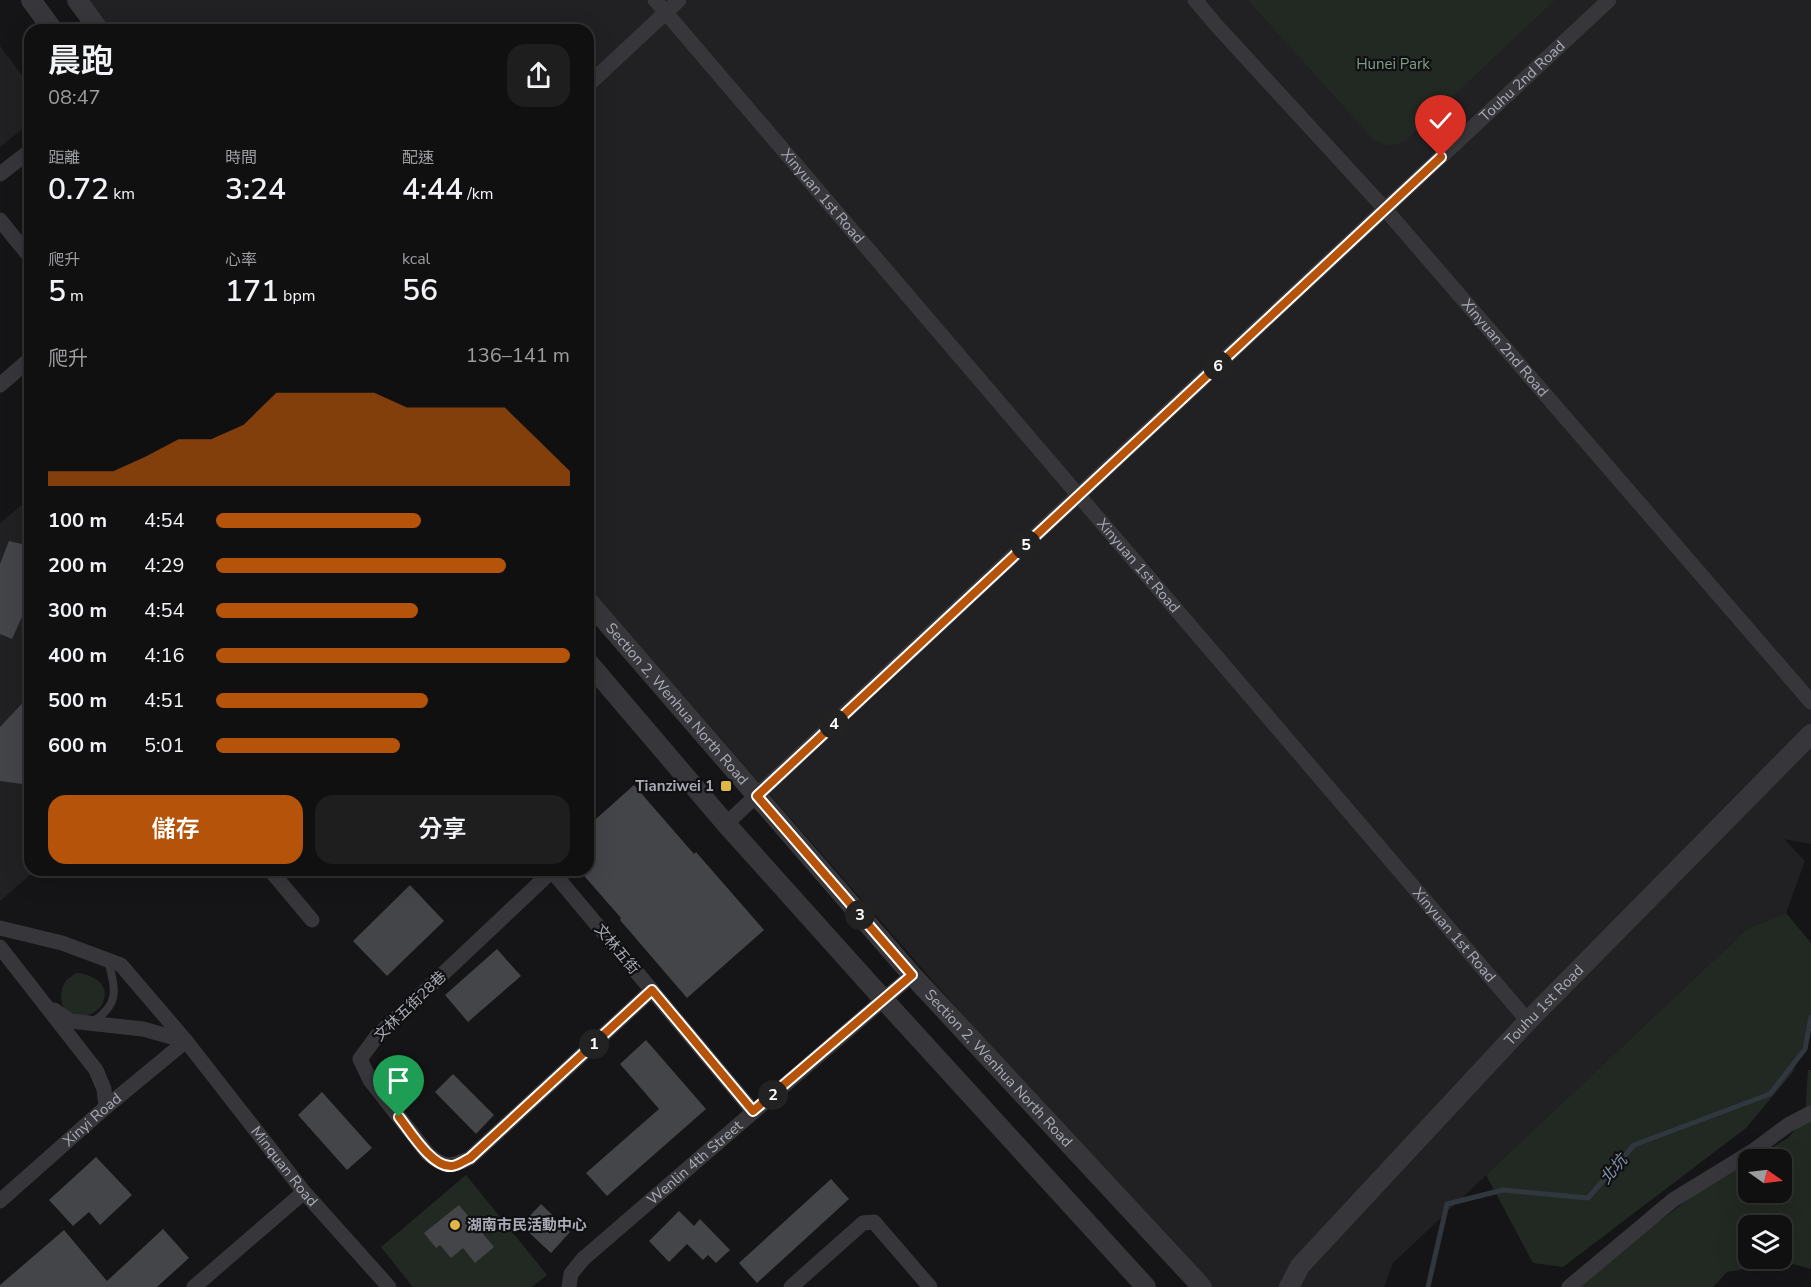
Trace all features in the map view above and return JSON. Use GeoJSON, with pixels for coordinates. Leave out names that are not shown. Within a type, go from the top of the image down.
{"type":"FeatureCollection","features":[{"type":"Feature","properties":{"kind":"street"},"geometry":{"type":"LineString","coordinates":[[31,0],[49,24]]}},
{"type":"Feature","properties":{"kind":"street"},"geometry":{"type":"LineString","coordinates":[[77,0],[95,24]]}},
{"type":"Feature","properties":{"kind":"street","name":"Xinyuan 1st Road"},"geometry":{"type":"LineString","coordinates":[[655,0],[1528,1021]]}},
{"type":"Feature","properties":{"kind":"street"},"geometry":{"type":"LineString","coordinates":[[594,79],[679,0]]}},
{"type":"Feature","properties":{"kind":"street","name":"Xinyuan 2nd Road"},"geometry":{"type":"LineString","coordinates":[[1195,0],[1217,27],[1385,210],[1811,702]]}},
{"type":"Feature","properties":{"kind":"street","name":"Touhu 2nd Road"},"geometry":{"type":"LineString","coordinates":[[726,824],[1609,0]]}},
{"type":"Feature","properties":{"kind":"street"},"geometry":{"type":"LineString","coordinates":[[0,174],[24,156]]}},
{"type":"Feature","properties":{"kind":"street"},"geometry":{"type":"LineString","coordinates":[[0,220],[24,250]]}},
{"type":"Feature","properties":{"kind":"street"},"geometry":{"type":"LineString","coordinates":[[0,385],[24,365]]}},
{"type":"Feature","properties":{"kind":"street","name":"Section 2, Wenhua North Road"},"geometry":{"type":"LineString","coordinates":[[594,608],[912,975],[1202,1287]]}},
{"type":"Feature","properties":{"kind":"street"},"geometry":{"type":"LineString","coordinates":[[594,669],[726,824],[1146,1287]]}},
{"type":"Feature","properties":{"kind":"street","name":"Touhu 1st Road"},"geometry":{"type":"LineString","coordinates":[[1289,1287],[1300,1266],[1528,1021],[1811,735]]}},
{"type":"Feature","properties":{"kind":"street"},"geometry":{"type":"LineString","coordinates":[[275,876],[312,920]]}},
{"type":"Feature","properties":{"kind":"street","name":"文林五街28巷"},"geometry":{"type":"LineString","coordinates":[[546,876],[377,1036],[360,1059],[370,1080],[428,1154],[440,1164],[452,1166],[470,1158],[652,990]]}},
{"type":"Feature","properties":{"kind":"street","name":"文林五街"},"geometry":{"type":"LineString","coordinates":[[555,876],[753,1111]]}},
{"type":"Feature","properties":{"kind":"street","name":"Minquan Road"},"geometry":{"type":"LineString","coordinates":[[0,928],[62,943],[121,964],[186,1041],[304,1192],[389,1287]]}},
{"type":"Feature","properties":{"kind":"street"},"geometry":{"type":"LineString","coordinates":[[0,947],[96,1070],[104,1089],[106,1107]]}},
{"type":"Feature","properties":{"kind":"street","name":"Wenlin 4th Street"},"geometry":{"type":"LineString","coordinates":[[569,1287],[571,1274],[583,1259],[912,975]]}},
{"type":"Feature","properties":{"kind":"street"},"geometry":{"type":"LineString","coordinates":[[41,1001],[70,1021],[143,1029],[186,1041]]}},
{"type":"Feature","properties":{"kind":"street","name":"Xinyi Road"},"geometry":{"type":"LineString","coordinates":[[0,1200],[106,1107],[186,1041]]}},
{"type":"Feature","properties":{"kind":"street"},"geometry":{"type":"LineString","coordinates":[[1569,1287],[1673,1200],[1753,1150],[1788,1125],[1811,1113]]}},
{"type":"Feature","properties":{"kind":"street"},"geometry":{"type":"LineString","coordinates":[[194,1287],[304,1192]]}},
{"type":"Feature","properties":{"kind":"street"},"geometry":{"type":"LineString","coordinates":[[790,1287],[863,1223],[874,1222],[930,1287]]}},
{"type":"Feature","properties":{"kind":"street"},"geometry":{"type":"LineString","coordinates":[[1279,1287],[1300,1266]]}},
{"type":"Feature","properties":{"kind":"lane"},"geometry":{"type":"LineString","coordinates":[[91,1023],[105,1014],[114,999],[108,960]]}},
{"type":"Feature","properties":{"kind":"shaded area"},"geometry":{"type":"Polygon","coordinates":[[[88,0],[1811,0],[1811,844],[1784,839],[1805,861],[1786,913],[1747,929],[1393,1263],[1384,1287],[1201,1287],[594,594],[594,24],[106,24],[88,0]]]}},
{"type":"Feature","properties":{"kind":"shaded area"},"geometry":{"type":"Polygon","coordinates":[[[0,46],[24,78],[24,128],[0,147],[0,46]]]}},
{"type":"Feature","properties":{"kind":"shaded area"},"geometry":{"type":"Polygon","coordinates":[[[24,503],[24,876],[29,876],[0,901],[0,523],[24,503]]]}},
{"type":"Feature","properties":{"kind":"green space","name":"Hunei Park"},"geometry":{"type":"Polygon","coordinates":[[[1248,0],[1555,0],[1405,141],[1390,145],[1374,140],[1248,0]]]}},
{"type":"Feature","properties":{"kind":"green space"},"geometry":{"type":"Polygon","coordinates":[[[1786,913],[1811,943],[1811,1025],[1793,1072],[1746,1128],[1563,1267],[1533,1263],[1486,1175],[1747,929],[1786,913]]]}},
{"type":"Feature","properties":{"kind":"green space"},"geometry":{"type":"Polygon","coordinates":[[[76,973],[88,975],[98,981],[104,990],[105,995],[101,1007],[88,1015],[72,1015],[64,1009],[61,997],[63,985],[76,973]]]}},
{"type":"Feature","properties":{"kind":"green space"},"geometry":{"type":"Polygon","coordinates":[[[1808,1070],[1811,1070],[1811,1269],[1792,1264],[1792,1215],[1738,1215],[1738,1269],[1745,1269],[1727,1272],[1713,1287],[1578,1287],[1607,1260],[1693,1196],[1738,1169],[1738,1203],[1792,1203],[1792,1149],[1770,1149],[1789,1137],[1805,1119],[1808,1070]]]}},
{"type":"Feature","properties":{"kind":"green space"},"geometry":{"type":"Polygon","coordinates":[[[466,1175],[547,1275],[532,1287],[413,1287],[381,1247],[466,1175]]]}},
{"type":"Feature","properties":{"kind":"building"},"geometry":{"type":"Polygon","coordinates":[[[9,541],[24,545],[24,612],[12,639],[0,634],[0,564],[9,541]]]}},
{"type":"Feature","properties":{"kind":"building"},"geometry":{"type":"Polygon","coordinates":[[[24,701],[24,784],[0,781],[0,727],[24,701]]]}},
{"type":"Feature","properties":{"kind":"building"},"geometry":{"type":"Polygon","coordinates":[[[634,785],[764,930],[687,998],[584,876],[594,876],[594,821],[634,785]]]}},
{"type":"Feature","properties":{"kind":"building"},"geometry":{"type":"Polygon","coordinates":[[[410,885],[444,921],[387,976],[353,941],[410,885]]]}},
{"type":"Feature","properties":{"kind":"building"},"geometry":{"type":"Polygon","coordinates":[[[497,949],[521,976],[468,1022],[445,995],[497,949]]]}},
{"type":"Feature","properties":{"kind":"building"},"geometry":{"type":"Polygon","coordinates":[[[646,1040],[706,1109],[607,1196],[586,1173],[659,1109],[620,1064],[646,1040]]]}},
{"type":"Feature","properties":{"kind":"building"},"geometry":{"type":"Polygon","coordinates":[[[453,1074],[494,1115],[476,1134],[435,1092],[453,1074]]]}},
{"type":"Feature","properties":{"kind":"building"},"geometry":{"type":"Polygon","coordinates":[[[322,1092],[372,1148],[347,1170],[298,1115],[322,1092]]]}},
{"type":"Feature","properties":{"kind":"building"},"geometry":{"type":"Polygon","coordinates":[[[96,1157],[132,1195],[100,1225],[89,1212],[73,1226],[49,1200],[96,1157]]]}},
{"type":"Feature","properties":{"kind":"building"},"geometry":{"type":"Polygon","coordinates":[[[831,1179],[849,1199],[757,1283],[739,1263],[831,1179]]]}},
{"type":"Feature","properties":{"kind":"building"},"geometry":{"type":"Polygon","coordinates":[[[541,1204],[570,1232],[551,1253],[521,1225],[541,1204]]]}},
{"type":"Feature","properties":{"kind":"building","name":"湖南市民活動中心"},"geometry":{"type":"Polygon","coordinates":[[[459,1205],[494,1247],[475,1263],[463,1248],[451,1258],[440,1245],[436,1248],[424,1233],[459,1205]]]}},
{"type":"Feature","properties":{"kind":"building"},"geometry":{"type":"Polygon","coordinates":[[[679,1211],[694,1226],[700,1219],[730,1250],[716,1263],[708,1255],[703,1260],[687,1244],[669,1262],[649,1241],[679,1211]]]}},
{"type":"Feature","properties":{"kind":"building"},"geometry":{"type":"Polygon","coordinates":[[[163,1229],[189,1258],[157,1287],[0,1287],[64,1230],[107,1281],[163,1229]]]}},
{"type":"Feature","properties":{"kind":"waterway","name":"北坑"},"geometry":{"type":"LineString","coordinates":[[1428,1287],[1447,1204],[1503,1190],[1588,1198],[1634,1145],[1770,1094],[1805,1049],[1811,1017]]}},
{"type":"Feature","properties":{"kind":"place","name":"Tianziwei 1"},"geometry":{"type":"Point","coordinates":[726,786]}},
{"type":"Feature","properties":{"kind":"place","name":"湖南市民活動中心"},"geometry":{"type":"Point","coordinates":[455,1225]}},
{"type":"Feature","properties":{"kind":"route"},"geometry":{"type":"LineString","coordinates":[[399,1117],[428,1154],[440,1164],[452,1166],[470,1158],[652,990],[753,1111],[912,975],[757,796],[1441,157]]}}]}
